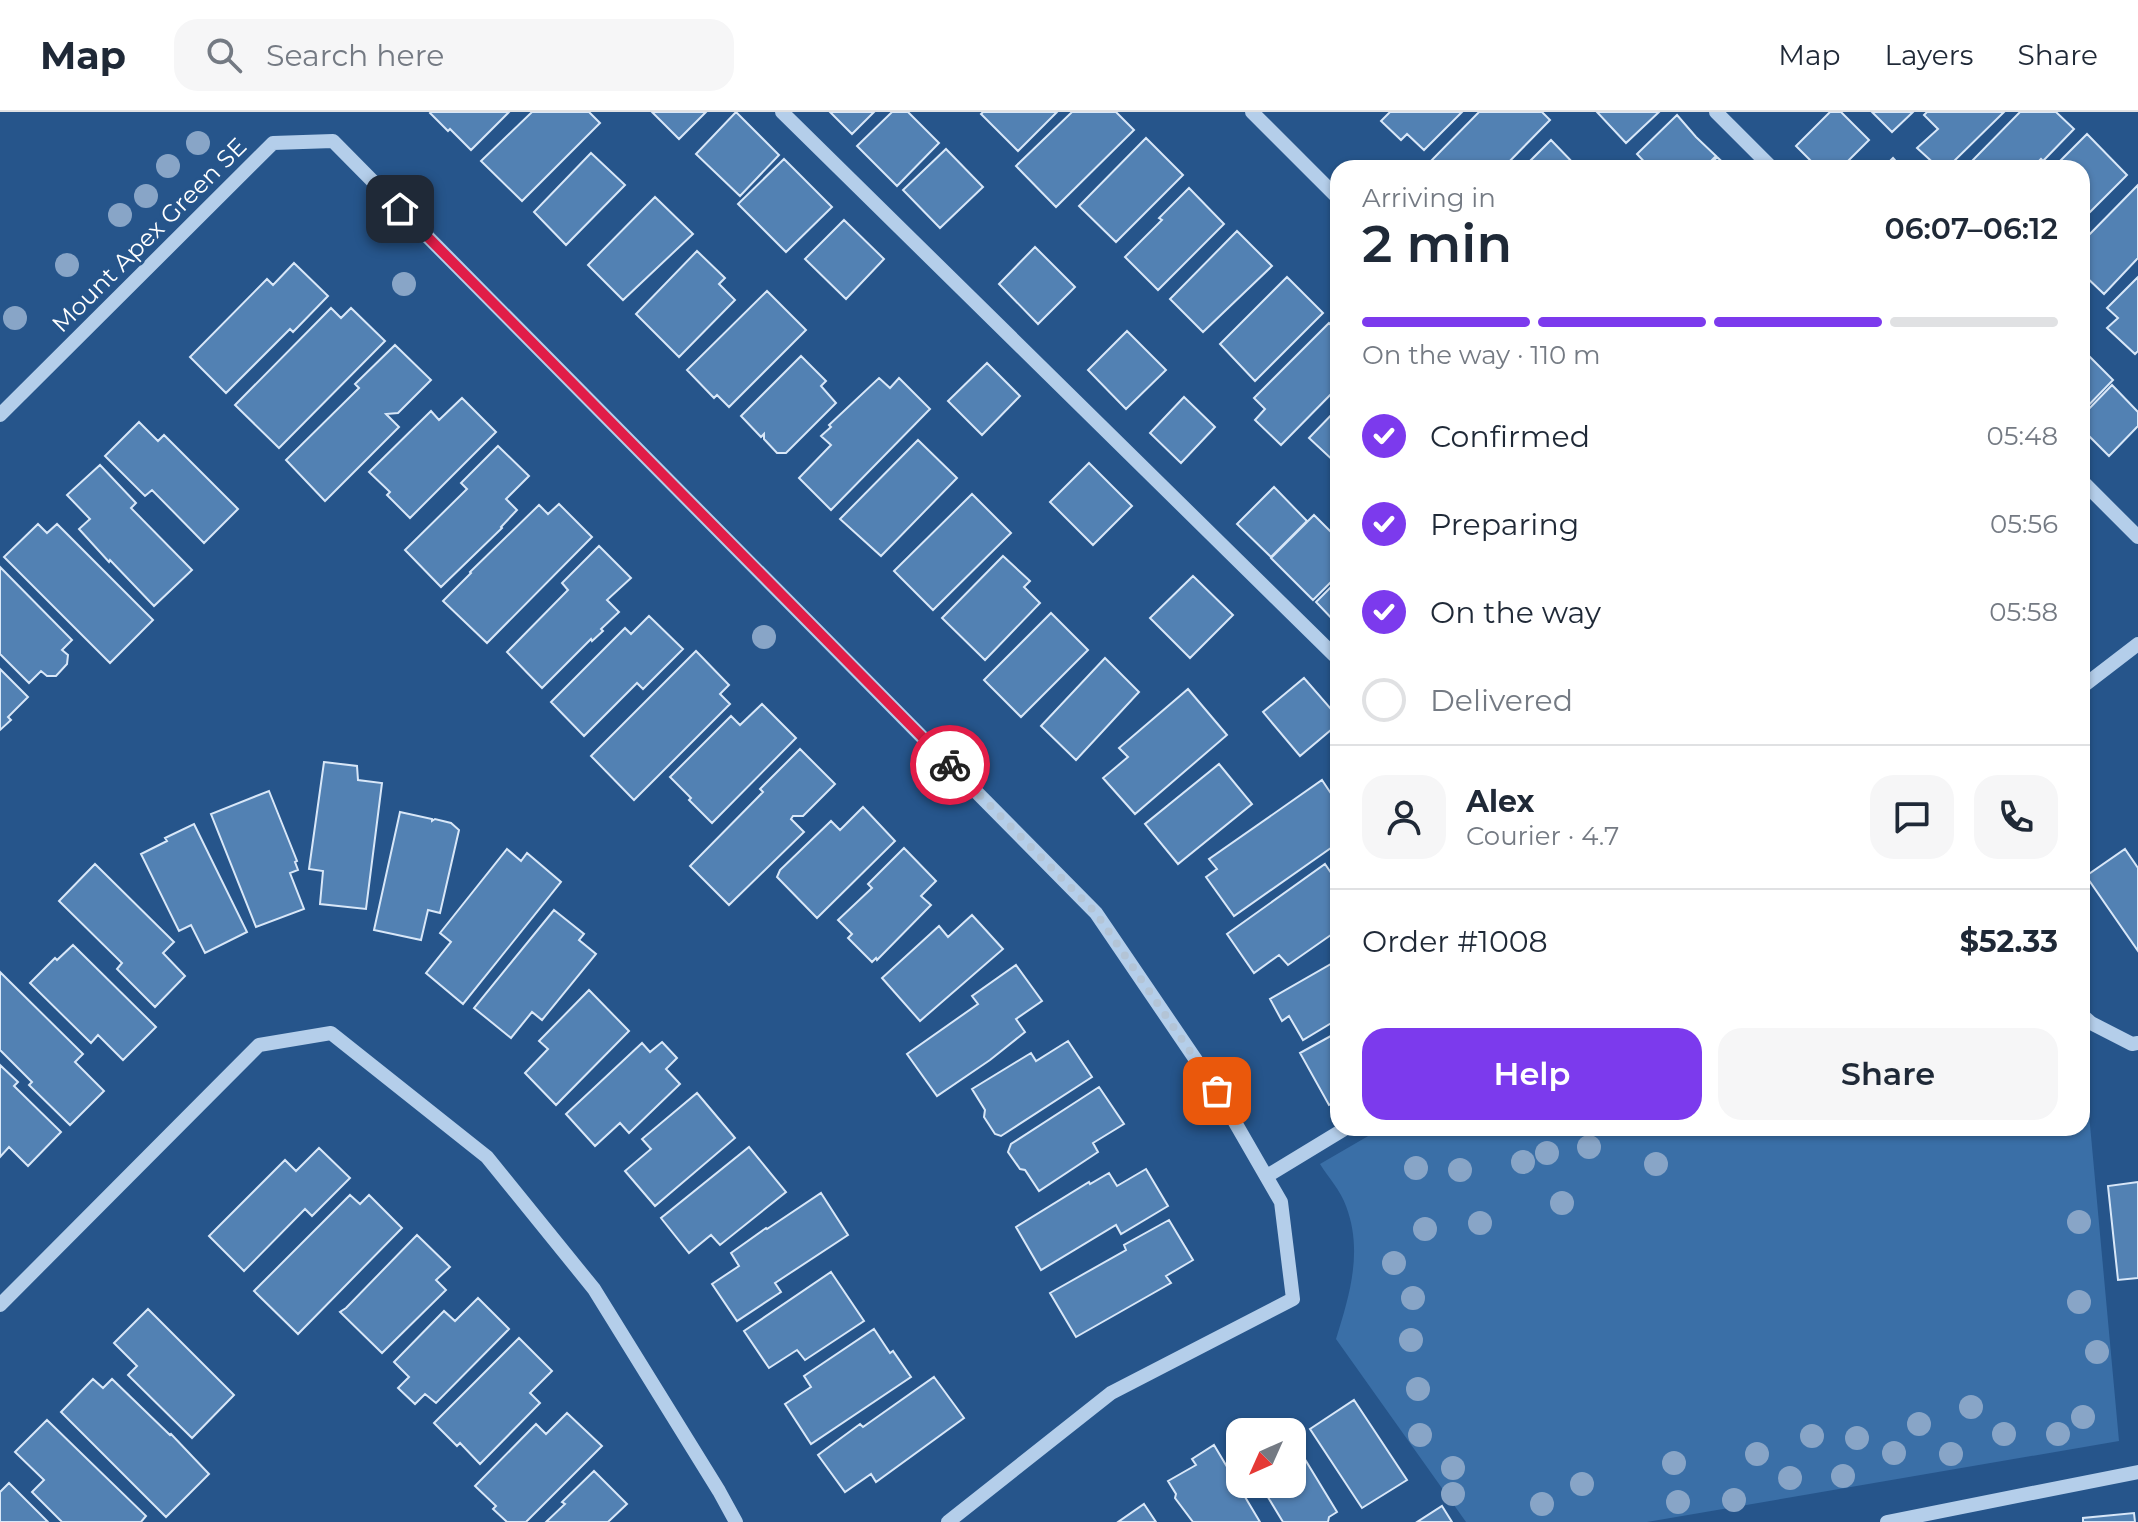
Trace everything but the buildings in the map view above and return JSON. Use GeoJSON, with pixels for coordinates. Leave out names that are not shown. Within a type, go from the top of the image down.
{"type":"FeatureCollection","features":[{"type":"Feature","properties":{"kind":"street"},"geometry":{"type":"LineString","coordinates":[[782,112],[1330,651]]}},
{"type":"Feature","properties":{"kind":"street"},"geometry":{"type":"LineString","coordinates":[[1252,112],[1330,190]]}},
{"type":"Feature","properties":{"kind":"street"},"geometry":{"type":"LineString","coordinates":[[1716,112],[1764,160]]}},
{"type":"Feature","properties":{"kind":"street","name":"Mount Apex Green SE"},"geometry":{"type":"LineString","coordinates":[[0,415],[273,143],[333,141],[1096,913],[1217,1091],[1281,1202],[1293,1299],[1111,1393],[948,1522]]}},
{"type":"Feature","properties":{"kind":"street"},"geometry":{"type":"LineString","coordinates":[[2090,489],[2138,537]]}},
{"type":"Feature","properties":{"kind":"street"},"geometry":{"type":"LineString","coordinates":[[2090,681],[2138,644]]}},
{"type":"Feature","properties":{"kind":"street"},"geometry":{"type":"LineString","coordinates":[[2090,1022],[2132,1044],[2138,1043]]}},
{"type":"Feature","properties":{"kind":"street"},"geometry":{"type":"LineString","coordinates":[[0,1305],[259,1045],[331,1033],[487,1157],[594,1289],[736,1522]]}},
{"type":"Feature","properties":{"kind":"street"},"geometry":{"type":"LineString","coordinates":[[1267,1176],[1333,1136]]}},
{"type":"Feature","properties":{"kind":"street"},"geometry":{"type":"LineString","coordinates":[[1887,1522],[2138,1472]]}},
{"type":"Feature","properties":{"kind":"shaded area"},"geometry":{"type":"Polygon","coordinates":[[[2090,1125],[2119,1441],[1647,1522],[1466,1522],[1336,1339],[1350,1289],[1354,1239],[1344,1200],[1320,1164],[1368,1136],[2090,1136],[2090,1125]]]}},
{"type":"Feature","properties":{"kind":"way so far"},"geometry":{"type":"LineString","coordinates":[[950,765],[1096,913],[1217,1091]]}},
{"type":"Feature","properties":{"kind":"route"},"geometry":{"type":"LineString","coordinates":[[400,209],[950,765]]}}]}
